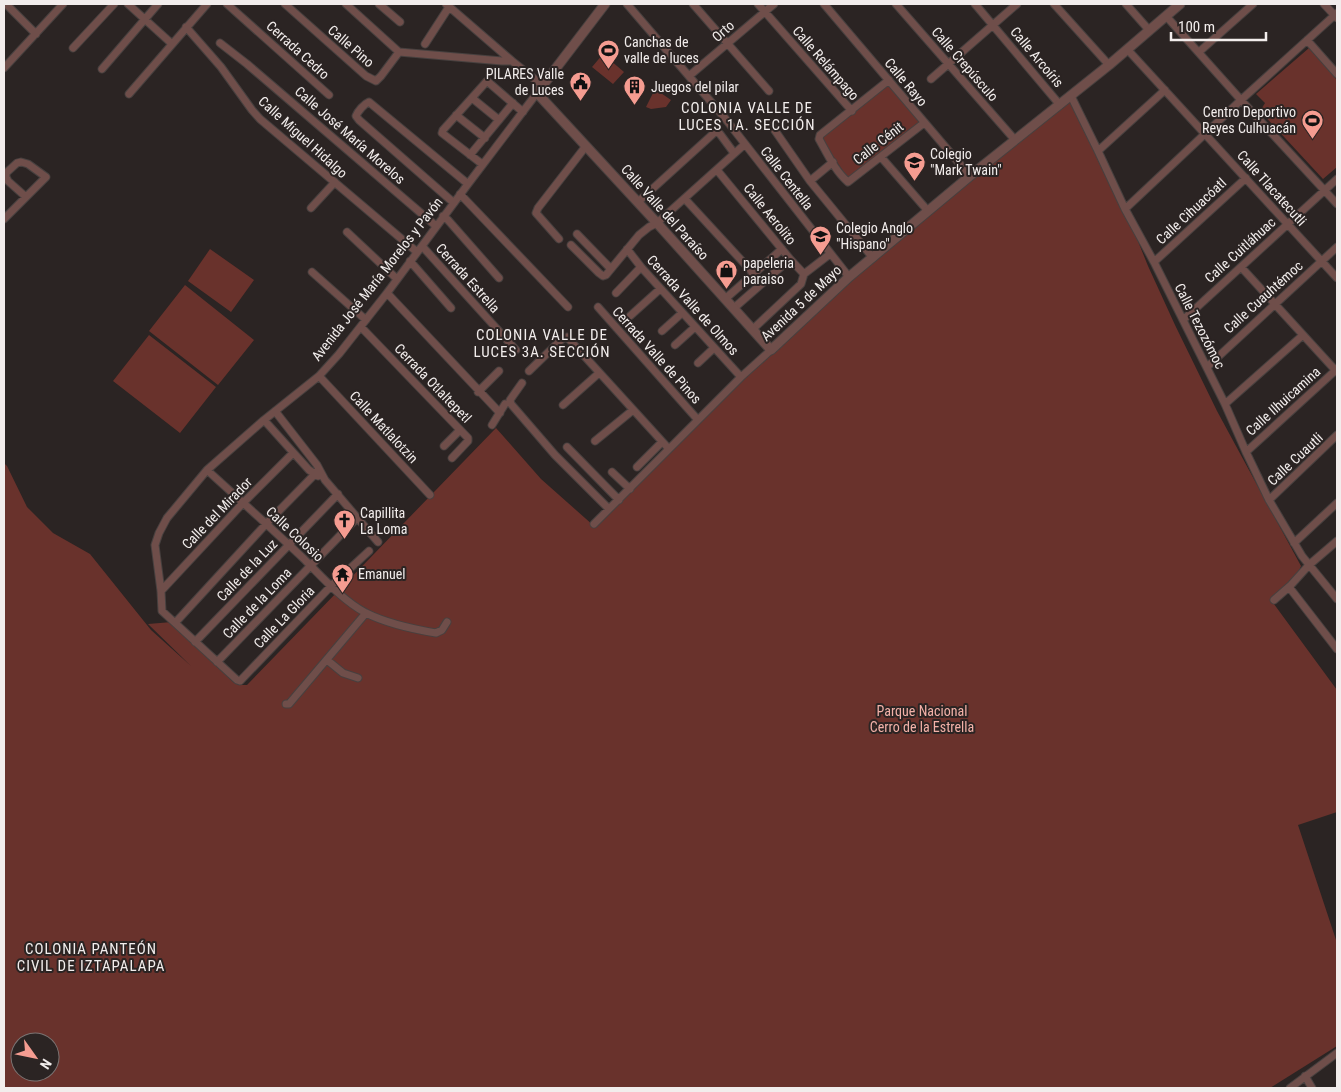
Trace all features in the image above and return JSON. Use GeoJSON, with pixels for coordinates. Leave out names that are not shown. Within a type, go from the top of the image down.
{"type":"FeatureCollection","features":[{"type":"Feature","properties":{"kind":"street"},"geometry":{"type":"LineString","coordinates":[[6,4],[36,34]]}},
{"type":"Feature","properties":{"kind":"street"},"geometry":{"type":"LineString","coordinates":[[4,68],[63,4]]}},
{"type":"Feature","properties":{"kind":"street"},"geometry":{"type":"LineString","coordinates":[[73,48],[114,4]]}},
{"type":"Feature","properties":{"kind":"street"},"geometry":{"type":"LineString","coordinates":[[128,4],[172,43]]}},
{"type":"Feature","properties":{"kind":"street"},"geometry":{"type":"LineString","coordinates":[[102,68],[158,4]]}},
{"type":"Feature","properties":{"kind":"street"},"geometry":{"type":"LineString","coordinates":[[128,94],[207,4]]}},
{"type":"Feature","properties":{"kind":"street","name":"Cerrada Cedro"},"geometry":{"type":"LineString","coordinates":[[227,4],[329,95]]}},
{"type":"Feature","properties":{"kind":"street","name":"Calle Pino"},"geometry":{"type":"LineString","coordinates":[[284,4],[372,80],[376,80],[381,76],[399,52]]}},
{"type":"Feature","properties":{"kind":"street"},"geometry":{"type":"LineString","coordinates":[[346,4],[399,52],[512,61]]}},
{"type":"Feature","properties":{"kind":"street"},"geometry":{"type":"LineString","coordinates":[[379,4],[400,22]]}},
{"type":"Feature","properties":{"kind":"street","name":"Avenida José María Morelos y Pavón"},"geometry":{"type":"LineString","coordinates":[[175,623],[162,611],[155,545],[167,518],[206,470],[319,376],[340,354],[605,4]]}},
{"type":"Feature","properties":{"kind":"street","name":"Calle Centella"},"geometry":{"type":"LineString","coordinates":[[628,4],[724,117],[849,278]]}},
{"type":"Feature","properties":{"kind":"street"},"geometry":{"type":"LineString","coordinates":[[693,4],[769,91]]}},
{"type":"Feature","properties":{"kind":"street","name":"Calle Relámpago"},"geometry":{"type":"LineString","coordinates":[[758,4],[852,111],[820,135],[819,139],[848,182]]}},
{"type":"Feature","properties":{"kind":"street","name":"Orto"},"geometry":{"type":"LineString","coordinates":[[689,76],[774,4]]}},
{"type":"Feature","properties":{"kind":"street","name":"Calle Rayo"},"geometry":{"type":"LineString","coordinates":[[824,4],[970,176]]}},
{"type":"Feature","properties":{"kind":"street","name":"Calle Crepúsculo"},"geometry":{"type":"LineString","coordinates":[[896,4],[1015,140]]}},
{"type":"Feature","properties":{"kind":"street","name":"Calle Arcoíris"},"geometry":{"type":"LineString","coordinates":[[975,4],[994,24],[1060,105]]}},
{"type":"Feature","properties":{"kind":"street"},"geometry":{"type":"LineString","coordinates":[[932,79],[1017,4]]}},
{"type":"Feature","properties":{"kind":"street"},"geometry":{"type":"LineString","coordinates":[[1054,4],[1109,65]]}},
{"type":"Feature","properties":{"kind":"street"},"geometry":{"type":"LineString","coordinates":[[1126,4],[1149,30]]}},
{"type":"Feature","properties":{"kind":"street","name":"Avenida 5 de Mayo"},"geometry":{"type":"LineString","coordinates":[[594,524],[741,377],[849,278],[970,176],[1109,65],[1180,4]]}},
{"type":"Feature","properties":{"kind":"street"},"geometry":{"type":"LineString","coordinates":[[1199,52],[1253,4]]}},
{"type":"Feature","properties":{"kind":"street"},"geometry":{"type":"LineString","coordinates":[[1125,209],[1306,40],[1336,16],[1324,4]]}},
{"type":"Feature","properties":{"kind":"street"},"geometry":{"type":"LineString","coordinates":[[425,44],[448,6],[512,61],[540,89]]}},
{"type":"Feature","properties":{"kind":"street"},"geometry":{"type":"LineString","coordinates":[[1166,16],[1337,204]]}},
{"type":"Feature","properties":{"kind":"street","name":"Calle Miguel Hidalgo"},"geometry":{"type":"LineString","coordinates":[[186,27],[221,67],[260,119],[417,252]]}},
{"type":"Feature","properties":{"kind":"street"},"geometry":{"type":"LineString","coordinates":[[1306,40],[1337,74]]}},
{"type":"Feature","properties":{"kind":"street","name":"Calle José María Morelos"},"geometry":{"type":"LineString","coordinates":[[220,43],[436,226]]}},
{"type":"Feature","properties":{"kind":"street","name":"Calle Tlacatecutli"},"geometry":{"type":"LineString","coordinates":[[1127,49],[1337,278]]}},
{"type":"Feature","properties":{"kind":"street"},"geometry":{"type":"LineString","coordinates":[[852,111],[889,80]]}},
{"type":"Feature","properties":{"kind":"street"},"geometry":{"type":"LineString","coordinates":[[482,164],[442,133],[443,130],[487,81],[523,112]]}},
{"type":"Feature","properties":{"kind":"street","name":"Calle Valle del Paraíso"},"geometry":{"type":"LineString","coordinates":[[540,89],[586,146],[658,223],[771,350]]}},
{"type":"Feature","properties":{"kind":"street"},"geometry":{"type":"LineString","coordinates":[[1098,152],[1164,90]]}},
{"type":"Feature","properties":{"kind":"street","name":"Calle Tezozómoc"},"geometry":{"type":"LineString","coordinates":[[1071,96],[1125,209],[1207,366],[1269,500],[1302,556],[1337,599]]}},
{"type":"Feature","properties":{"kind":"street"},"geometry":{"type":"LineString","coordinates":[[472,98],[499,120]]}},
{"type":"Feature","properties":{"kind":"street"},"geometry":{"type":"LineString","coordinates":[[454,203],[359,120],[356,116],[357,113],[369,102],[468,184]]}},
{"type":"Feature","properties":{"kind":"street"},"geometry":{"type":"LineString","coordinates":[[470,155],[513,103]]}},
{"type":"Feature","properties":{"kind":"street"},"geometry":{"type":"LineString","coordinates":[[456,115],[485,138]]}},
{"type":"Feature","properties":{"kind":"street"},"geometry":{"type":"LineString","coordinates":[[768,122],[810,181],[872,258]]}},
{"type":"Feature","properties":{"kind":"street","name":"Calle Cénit"},"geometry":{"type":"LineString","coordinates":[[848,182],[924,123]]}},
{"type":"Feature","properties":{"kind":"street"},"geometry":{"type":"LineString","coordinates":[[638,202],[714,133],[720,134],[734,153]]}},
{"type":"Feature","properties":{"kind":"street"},"geometry":{"type":"LineString","coordinates":[[571,245],[603,276],[606,275],[639,235],[658,223],[745,144]]}},
{"type":"Feature","properties":{"kind":"street"},"geometry":{"type":"LineString","coordinates":[[560,239],[536,213],[586,146]]}},
{"type":"Feature","properties":{"kind":"street"},"geometry":{"type":"LineString","coordinates":[[881,157],[928,211]]}},
{"type":"Feature","properties":{"kind":"street"},"geometry":{"type":"LineString","coordinates":[[4,218],[26,197],[46,177],[28,164],[21,162],[17,163],[6,173],[6,177],[26,197]]}},
{"type":"Feature","properties":{"kind":"street"},"geometry":{"type":"LineString","coordinates":[[810,181],[833,162]]}},
{"type":"Feature","properties":{"kind":"street","name":"Calle Aerolito"},"geometry":{"type":"LineString","coordinates":[[717,170],[804,274]]}},
{"type":"Feature","properties":{"kind":"street","name":"Calle Cihuacóatl"},"geometry":{"type":"LineString","coordinates":[[1154,262],[1246,178]]}},
{"type":"Feature","properties":{"kind":"street","name":"Calle Cuitláhuac"},"geometry":{"type":"LineString","coordinates":[[1183,320],[1337,179]]}},
{"type":"Feature","properties":{"kind":"street"},"geometry":{"type":"LineString","coordinates":[[311,208],[335,182]]}},
{"type":"Feature","properties":{"kind":"street"},"geometry":{"type":"LineString","coordinates":[[460,194],[568,307]]}},
{"type":"Feature","properties":{"kind":"street"},"geometry":{"type":"LineString","coordinates":[[685,199],[754,274]]}},
{"type":"Feature","properties":{"kind":"street"},"geometry":{"type":"LineString","coordinates":[[443,216],[499,278]]}},
{"type":"Feature","properties":{"kind":"street"},"geometry":{"type":"LineString","coordinates":[[347,232],[397,279]]}},
{"type":"Feature","properties":{"kind":"street"},"geometry":{"type":"LineString","coordinates":[[577,234],[611,269]]}},
{"type":"Feature","properties":{"kind":"street","name":"Cerrada Estrella"},"geometry":{"type":"LineString","coordinates":[[422,246],[516,350]]}},
{"type":"Feature","properties":{"kind":"street","name":"Calle Cuauhtémoc"},"geometry":{"type":"LineString","coordinates":[[1207,366],[1337,247]]}},
{"type":"Feature","properties":{"kind":"street"},"geometry":{"type":"LineString","coordinates":[[725,299],[782,249]]}},
{"type":"Feature","properties":{"kind":"street","name":"Cerrada Valle de Olmos"},"geometry":{"type":"LineString","coordinates":[[627,250],[741,377]]}},
{"type":"Feature","properties":{"kind":"street"},"geometry":{"type":"LineString","coordinates":[[752,329],[801,284],[804,274],[830,254]]}},
{"type":"Feature","properties":{"kind":"street"},"geometry":{"type":"LineString","coordinates":[[734,308],[790,259]]}},
{"type":"Feature","properties":{"kind":"street"},"geometry":{"type":"LineString","coordinates":[[410,261],[451,308]]}},
{"type":"Feature","properties":{"kind":"street"},"geometry":{"type":"LineString","coordinates":[[616,293],[641,267]]}},
{"type":"Feature","properties":{"kind":"street"},"geometry":{"type":"LineString","coordinates":[[1241,267],[1337,371]]}},
{"type":"Feature","properties":{"kind":"street"},"geometry":{"type":"LineString","coordinates":[[312,272],[366,320]]}},
{"type":"Feature","properties":{"kind":"street"},"geometry":{"type":"LineString","coordinates":[[630,316],[660,289]]}},
{"type":"Feature","properties":{"kind":"street"},"geometry":{"type":"LineString","coordinates":[[387,293],[500,414]]}},
{"type":"Feature","properties":{"kind":"street","name":"Cerrada Valle de Pinos"},"geometry":{"type":"LineString","coordinates":[[598,307],[698,420]]}},
{"type":"Feature","properties":{"kind":"street"},"geometry":{"type":"LineString","coordinates":[[662,331],[682,313]]}},
{"type":"Feature","properties":{"kind":"street","name":"Cerrada Otlaltepetl"},"geometry":{"type":"LineString","coordinates":[[361,327],[468,438],[468,441],[452,458]]}},
{"type":"Feature","properties":{"kind":"street"},"geometry":{"type":"LineString","coordinates":[[675,345],[695,327]]}},
{"type":"Feature","properties":{"kind":"street"},"geometry":{"type":"LineString","coordinates":[[1225,404],[1303,334]]}},
{"type":"Feature","properties":{"kind":"street"},"geometry":{"type":"LineString","coordinates":[[529,371],[567,336],[669,449]]}},
{"type":"Feature","properties":{"kind":"street"},"geometry":{"type":"LineString","coordinates":[[698,363],[714,348]]}},
{"type":"Feature","properties":{"kind":"street"},"geometry":{"type":"LineString","coordinates":[[478,392],[499,371]]}},
{"type":"Feature","properties":{"kind":"street","name":"Calle Ilhuicamina"},"geometry":{"type":"LineString","coordinates":[[1246,452],[1337,371]]}},
{"type":"Feature","properties":{"kind":"street"},"geometry":{"type":"LineString","coordinates":[[563,405],[599,373]]}},
{"type":"Feature","properties":{"kind":"street","name":"Calle Matlalotzin"},"geometry":{"type":"LineString","coordinates":[[319,376],[430,495]]}},
{"type":"Feature","properties":{"kind":"street"},"geometry":{"type":"LineString","coordinates":[[522,383],[510,400],[511,404],[555,455],[609,509]]}},
{"type":"Feature","properties":{"kind":"street"},"geometry":{"type":"LineString","coordinates":[[492,425],[505,404]]}},
{"type":"Feature","properties":{"kind":"street"},"geometry":{"type":"LineString","coordinates":[[595,441],[633,410]]}},
{"type":"Feature","properties":{"kind":"street"},"geometry":{"type":"LineString","coordinates":[[217,662],[175,623],[266,524],[317,472],[317,465],[275,411]]}},
{"type":"Feature","properties":{"kind":"street"},"geometry":{"type":"LineString","coordinates":[[264,420],[309,470],[317,472],[325,480],[378,542]]}},
{"type":"Feature","properties":{"kind":"street"},"geometry":{"type":"LineString","coordinates":[[444,446],[460,430]]}},
{"type":"Feature","properties":{"kind":"street","name":"Calle Cuautli"},"geometry":{"type":"LineString","coordinates":[[1269,500],[1337,436]]}},
{"type":"Feature","properties":{"kind":"street"},"geometry":{"type":"LineString","coordinates":[[637,467],[662,442]]}},
{"type":"Feature","properties":{"kind":"street"},"geometry":{"type":"LineString","coordinates":[[568,447],[619,500]]}},
{"type":"Feature","properties":{"kind":"street","name":"Calle del Mirador"},"geometry":{"type":"LineString","coordinates":[[161,591],[243,503],[293,453]]}},
{"type":"Feature","properties":{"kind":"street","name":"Calle Colosio"},"geometry":{"type":"LineString","coordinates":[[206,470],[331,586],[366,613],[406,628],[436,634],[442,630],[447,622]]}},
{"type":"Feature","properties":{"kind":"street"},"geometry":{"type":"LineString","coordinates":[[612,472],[630,489]]}},
{"type":"Feature","properties":{"kind":"street","name":"Calle de la Luz"},"geometry":{"type":"LineString","coordinates":[[195,642],[338,494]]}},
{"type":"Feature","properties":{"kind":"street"},"geometry":{"type":"LineString","coordinates":[[1294,543],[1337,503]]}},
{"type":"Feature","properties":{"kind":"street","name":"Calle de la Loma"},"geometry":{"type":"LineString","coordinates":[[217,662],[357,518]]}},
{"type":"Feature","properties":{"kind":"street"},"geometry":{"type":"LineString","coordinates":[[1274,600],[1309,565],[1337,542]]}},
{"type":"Feature","properties":{"kind":"street","name":"Calle La Gloria"},"geometry":{"type":"LineString","coordinates":[[217,662],[240,681],[331,586],[369,551]]}},
{"type":"Feature","properties":{"kind":"street"},"geometry":{"type":"LineString","coordinates":[[1289,587],[1337,649]]}},
{"type":"Feature","properties":{"kind":"street"},"geometry":{"type":"LineString","coordinates":[[286,704],[289,704],[366,613]]}},
{"type":"Feature","properties":{"kind":"street"},"geometry":{"type":"LineString","coordinates":[[327,660],[343,673],[358,678]]}},
{"type":"Feature","properties":{"kind":"street"},"geometry":{"type":"LineString","coordinates":[[1290,1088],[1337,1052]]}},
{"type":"Feature","properties":{"kind":"street"},"geometry":{"type":"LineString","coordinates":[[1305,1076],[1312,1088]]}},
{"type":"Feature","properties":{"kind":"green space","name":"Centro Deportivo Reyes Culhuacán"},"geometry":{"type":"Polygon","coordinates":[[[1309,48],[1337,80],[1337,167],[1323,179],[1260,111],[1265,103],[1256,94],[1309,48]]]}},
{"type":"Feature","properties":{"kind":"green space","name":"Canchas de valle de luces"},"geometry":{"type":"Polygon","coordinates":[[[603,54],[624,72],[613,84],[592,67],[603,54]]]}},
{"type":"Feature","properties":{"kind":"green space"},"geometry":{"type":"Polygon","coordinates":[[[889,84],[921,121],[849,180],[821,138],[889,84]]]}},
{"type":"Feature","properties":{"kind":"green space"},"geometry":{"type":"Polygon","coordinates":[[[655,89],[671,100],[666,107],[651,109],[646,107],[655,89]]]}},
{"type":"Feature","properties":{"kind":"green space","name":"Parque Nacional Cerro de la Estrella"},"geometry":{"type":"Polygon","coordinates":[[[1070,98],[1125,209],[1148,266],[1217,411],[1301,566],[1297,576],[1271,600],[1337,690],[1337,812],[1298,825],[1337,943],[1337,1046],[1270,1088],[4,1088],[4,463],[27,507],[53,533],[90,554],[151,630],[191,666],[148,624],[172,622],[233,682],[239,685],[247,685],[496,428],[541,479],[594,526],[849,278],[1070,98]]]}},
{"type":"Feature","properties":{"kind":"green space"},"geometry":{"type":"Polygon","coordinates":[[[210,249],[254,280],[231,312],[188,281],[210,249]]]}},
{"type":"Feature","properties":{"kind":"green space"},"geometry":{"type":"Polygon","coordinates":[[[185,285],[254,340],[218,385],[149,331],[185,285]]]}},
{"type":"Feature","properties":{"kind":"green space"},"geometry":{"type":"Polygon","coordinates":[[[149,335],[216,387],[180,433],[113,381],[149,335]]]}},
{"type":"Feature","properties":{"kind":"place","name":"Canchas de valle de luces"},"geometry":{"type":"Point","coordinates":[608,69]}},
{"type":"Feature","properties":{"kind":"place","name":"PILARES Valle de Luces"},"geometry":{"type":"Point","coordinates":[580,101]}},
{"type":"Feature","properties":{"kind":"place","name":"Juegos del pilar"},"geometry":{"type":"Point","coordinates":[635,106]}},
{"type":"Feature","properties":{"kind":"place","name":"Centro Deportivo Reyes Culhuacán"},"geometry":{"type":"Point","coordinates":[1312,139]}},
{"type":"Feature","properties":{"kind":"place","name":"Colegio \"Mark Twain\""},"geometry":{"type":"Point","coordinates":[914,181]}},
{"type":"Feature","properties":{"kind":"place","name":"Colegio Anglo \"Hispano\""},"geometry":{"type":"Point","coordinates":[820,255]}},
{"type":"Feature","properties":{"kind":"place","name":"papeleria paraiso"},"geometry":{"type":"Point","coordinates":[727,290]}},
{"type":"Feature","properties":{"kind":"place","name":"Capillita La Loma"},"geometry":{"type":"Point","coordinates":[344,540]}},
{"type":"Feature","properties":{"kind":"place","name":"Emanuel"},"geometry":{"type":"Point","coordinates":[342,593]}},
{"type":"Feature","properties":{"kind":"district","name":"COLONIA VALLE DE LUCES 1A. SECCIÓN"},"geometry":{"type":"Point","coordinates":[747,116]}},
{"type":"Feature","properties":{"kind":"district","name":"COLONIA VALLE DE LUCES 3A. SECCIÓN"},"geometry":{"type":"Point","coordinates":[542,344]}},
{"type":"Feature","properties":{"kind":"district","name":"COLONIA PANTEÓN CIVIL DE IZTAPALAPA"},"geometry":{"type":"Point","coordinates":[91,958]}}]}
